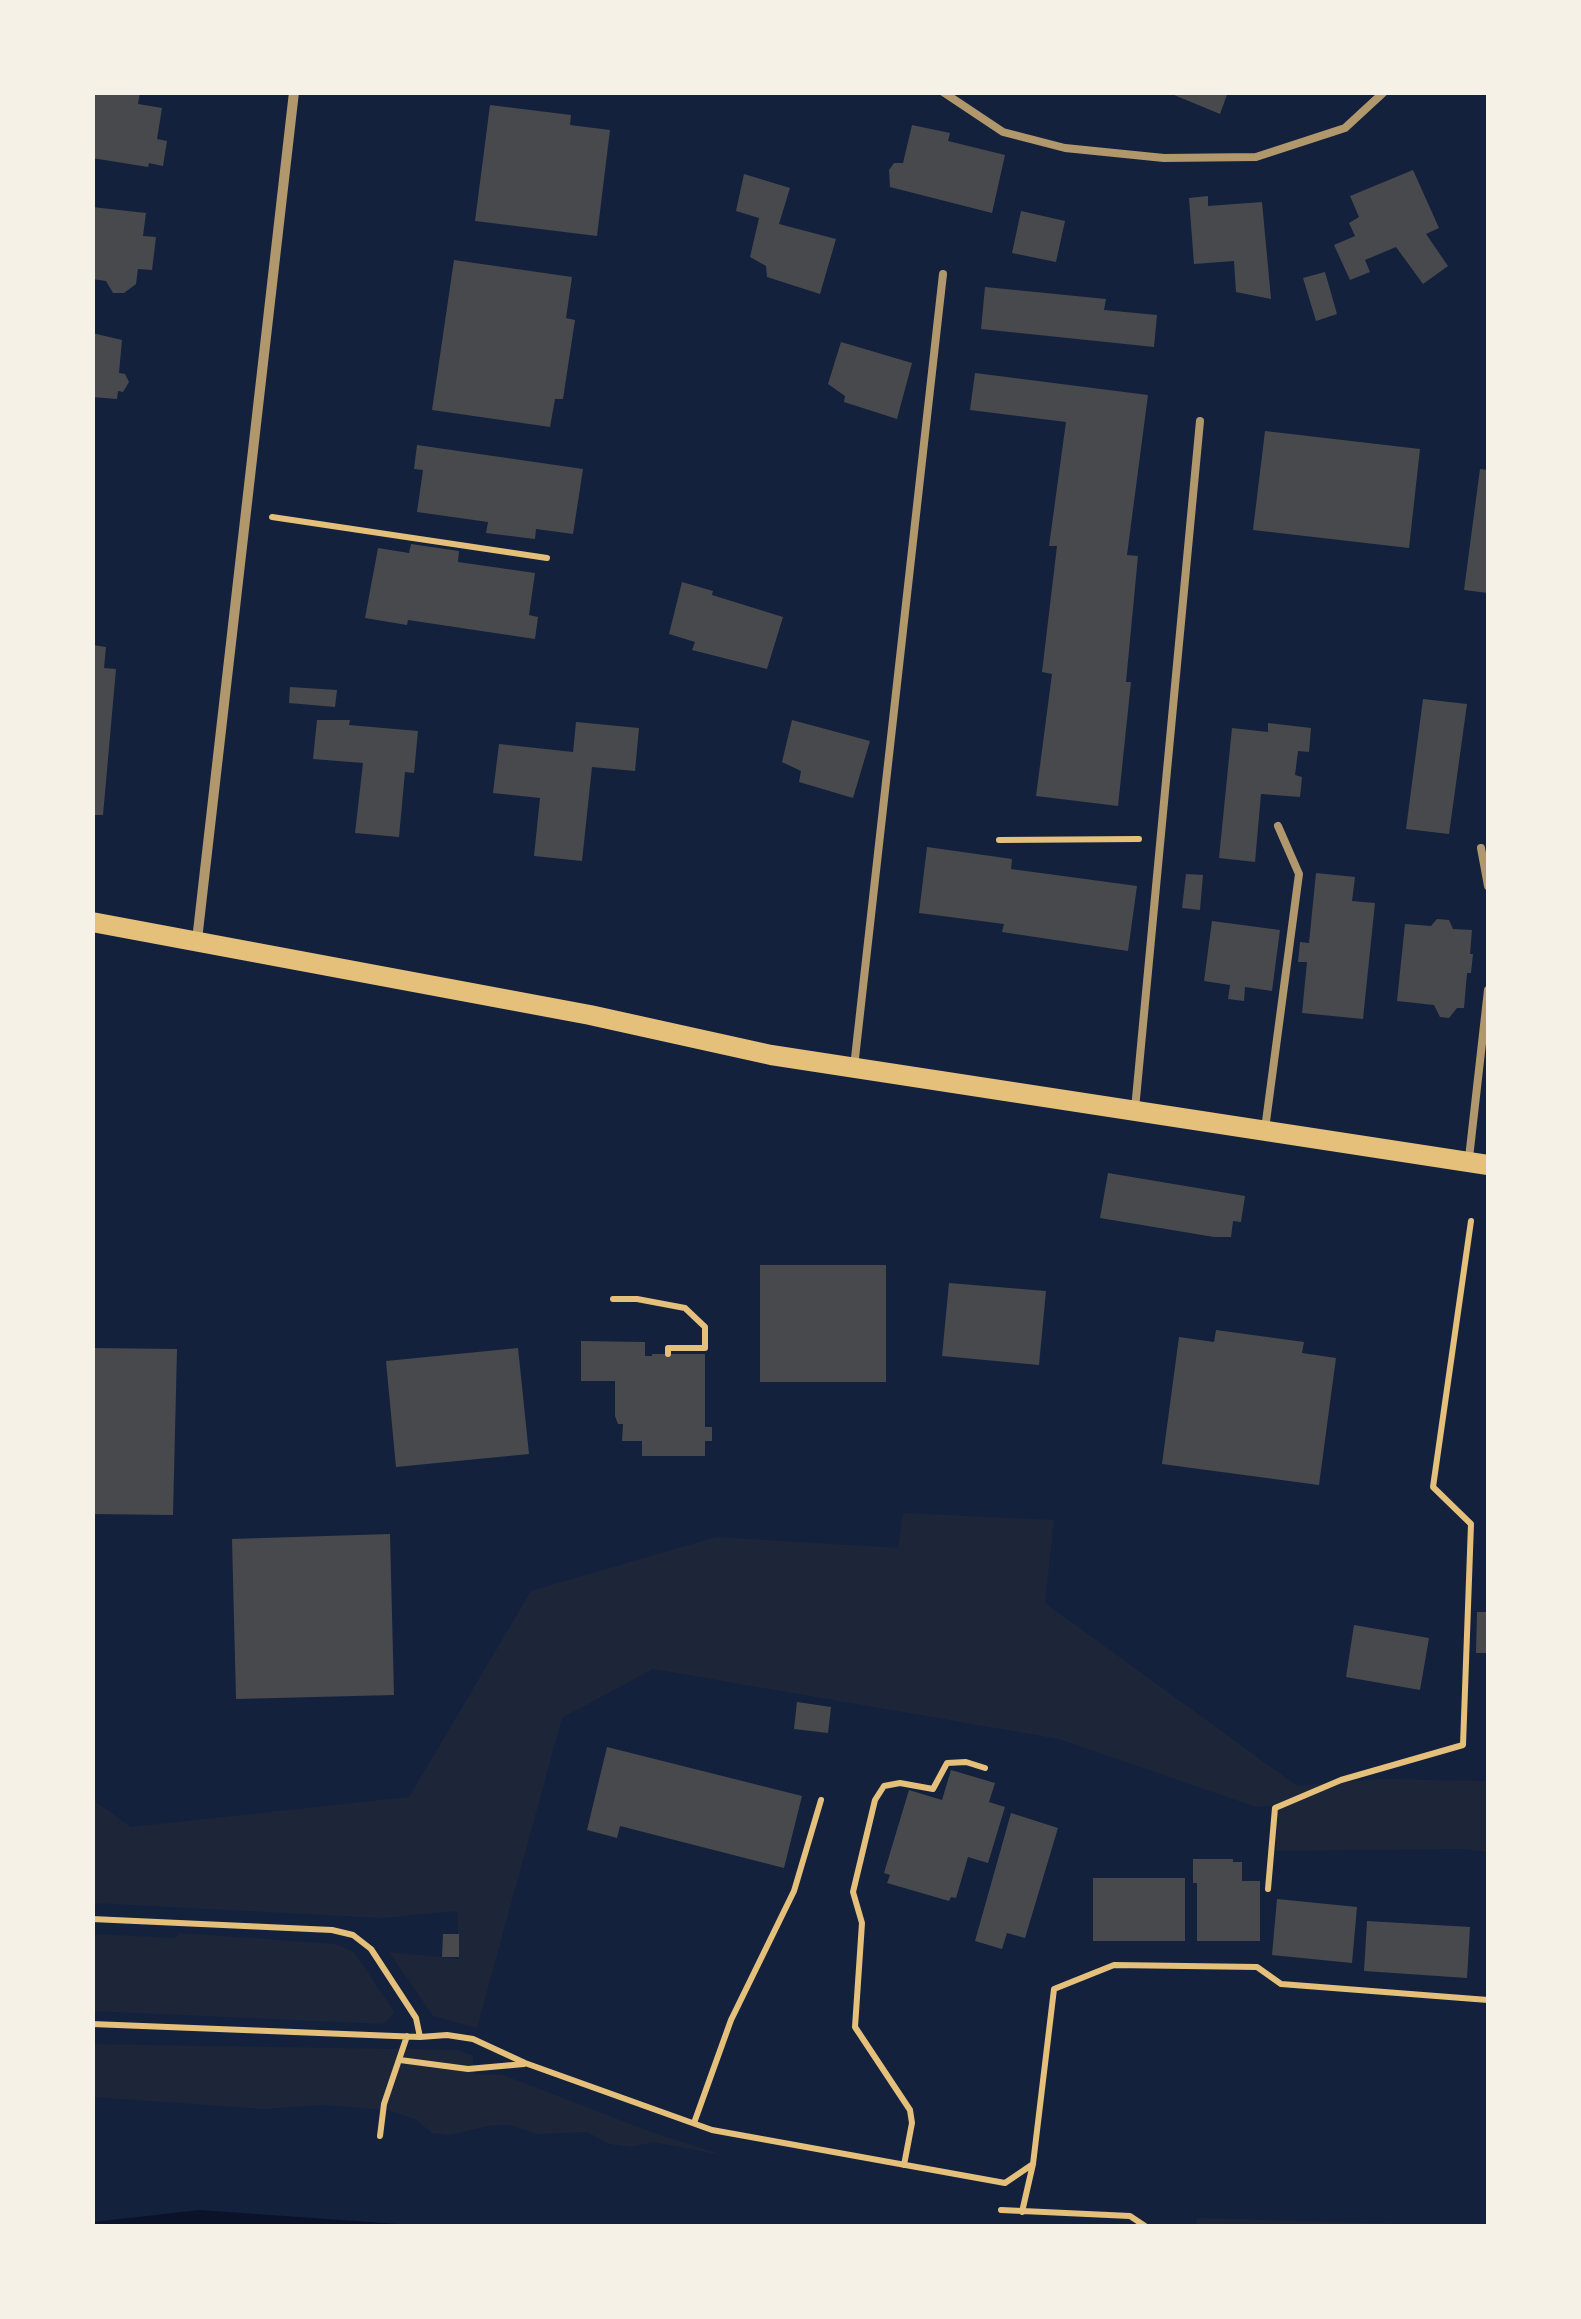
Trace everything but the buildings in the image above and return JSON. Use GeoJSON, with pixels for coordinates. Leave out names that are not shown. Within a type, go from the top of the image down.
{"type":"FeatureCollection","features":[{"type":"Feature","properties":{"kind":"main road"},"geometry":{"type":"LineString","coordinates":[[92,922],[590,1015],[771,1054],[1478,1164]]}},
{"type":"Feature","properties":{"kind":"street"},"geometry":{"type":"LineString","coordinates":[[197,940],[294,92]]}},
{"type":"Feature","properties":{"kind":"lane"},"geometry":{"type":"LineString","coordinates":[[942,92],[1003,132],[1065,148],[1164,158],[1256,157],[1345,128],[1384,92]]}},
{"type":"Feature","properties":{"kind":"lane"},"geometry":{"type":"LineString","coordinates":[[854,1067],[943,274]]}},
{"type":"Feature","properties":{"kind":"lane"},"geometry":{"type":"LineString","coordinates":[[1135,1109],[1200,421]]}},
{"type":"Feature","properties":{"kind":"lane"},"geometry":{"type":"LineString","coordinates":[[1266,1129],[1298,874],[1278,826]]}},
{"type":"Feature","properties":{"kind":"lane"},"geometry":{"type":"LineString","coordinates":[[1480,848],[1488,886]]}},
{"type":"Feature","properties":{"kind":"lane"},"geometry":{"type":"LineString","coordinates":[[1478,1164],[1488,990]]}},
{"type":"Feature","properties":{"kind":"path"},"geometry":{"type":"LineString","coordinates":[[305,522],[548,558]]}},
{"type":"Feature","properties":{"kind":"path"},"geometry":{"type":"LineString","coordinates":[[998,840],[1160,839]]}},
{"type":"Feature","properties":{"kind":"path"},"geometry":{"type":"LineString","coordinates":[[1268,1889],[1276,1808],[1341,1780],[1463,1746],[1471,1524],[1433,1487],[1472,1221]]}},
{"type":"Feature","properties":{"kind":"path"},"geometry":{"type":"LineString","coordinates":[[613,1299],[637,1299],[684,1308],[705,1326],[705,1348],[668,1348],[668,1354]]}},
{"type":"Feature","properties":{"kind":"path"},"geometry":{"type":"LineString","coordinates":[[904,2165],[912,2123],[910,2110],[855,2027],[862,1923],[853,1892],[875,1800],[884,1786],[933,1789],[947,1763],[966,1762],[984,1768]]}},
{"type":"Feature","properties":{"kind":"path"},"geometry":{"type":"LineString","coordinates":[[694,2124],[731,2020],[794,1891],[821,1800]]}},
{"type":"Feature","properties":{"kind":"path"},"geometry":{"type":"LineString","coordinates":[[92,1919],[332,1930],[353,1935],[370,1950],[416,2018],[420,2037]]}},
{"type":"Feature","properties":{"kind":"path"},"geometry":{"type":"LineString","coordinates":[[1022,2212],[1033,2164],[1054,1989],[1114,1965],[1257,1967],[1281,1984],[1488,2000]]}},
{"type":"Feature","properties":{"kind":"path"},"geometry":{"type":"LineString","coordinates":[[92,2024],[447,2035],[473,2039],[525,2064],[712,2130],[1005,2182],[1033,2164]]}},
{"type":"Feature","properties":{"kind":"path"},"geometry":{"type":"LineString","coordinates":[[380,2136],[384,2104],[407,2036]]}},
{"type":"Feature","properties":{"kind":"path"},"geometry":{"type":"LineString","coordinates":[[400,2060],[468,2068],[525,2064]]}},
{"type":"Feature","properties":{"kind":"path"},"geometry":{"type":"LineString","coordinates":[[1001,2210],[1130,2216],[1145,2226]]}},
{"type":"Feature","properties":{"kind":"shaded area"},"geometry":{"type":"Polygon","coordinates":[[[903,1513],[1054,1520],[1045,1603],[1297,1786],[1379,1779],[1488,1781],[1488,1852],[1276,1851],[1278,1805],[1256,1807],[1059,1739],[653,1669],[562,1718],[477,2028],[433,2016],[389,1952],[459,1959],[457,1911],[381,1918],[93,1903],[92,1799],[131,1827],[409,1797],[531,1591],[716,1537],[898,1548],[903,1513]]]}},
{"type":"Feature","properties":{"kind":"shaded area"},"geometry":{"type":"Polygon","coordinates":[[[179,1933],[335,1944],[354,1952],[395,2013],[383,2024],[93,2011],[93,1934],[176,1938],[179,1933]]]}},
{"type":"Feature","properties":{"kind":"shaded area"},"geometry":{"type":"Polygon","coordinates":[[[92,2044],[458,2050],[473,2056],[474,2074],[503,2075],[651,2132],[726,2156],[653,2142],[632,2147],[609,2144],[587,2132],[537,2134],[510,2125],[449,2135],[432,2133],[415,2119],[387,2110],[322,2105],[263,2109],[93,2097],[92,2044]]]}},
{"type":"Feature","properties":{"kind":"shaded area"},"geometry":{"type":"Polygon","coordinates":[[[199,2210],[427,2226],[93,2226],[93,2222],[199,2210]]]}},
{"type":"Feature","properties":{"kind":"shaded area"},"geometry":{"type":"Polygon","coordinates":[[[1197,2218],[1473,2226],[1195,2226],[1197,2218]]]}}]}
